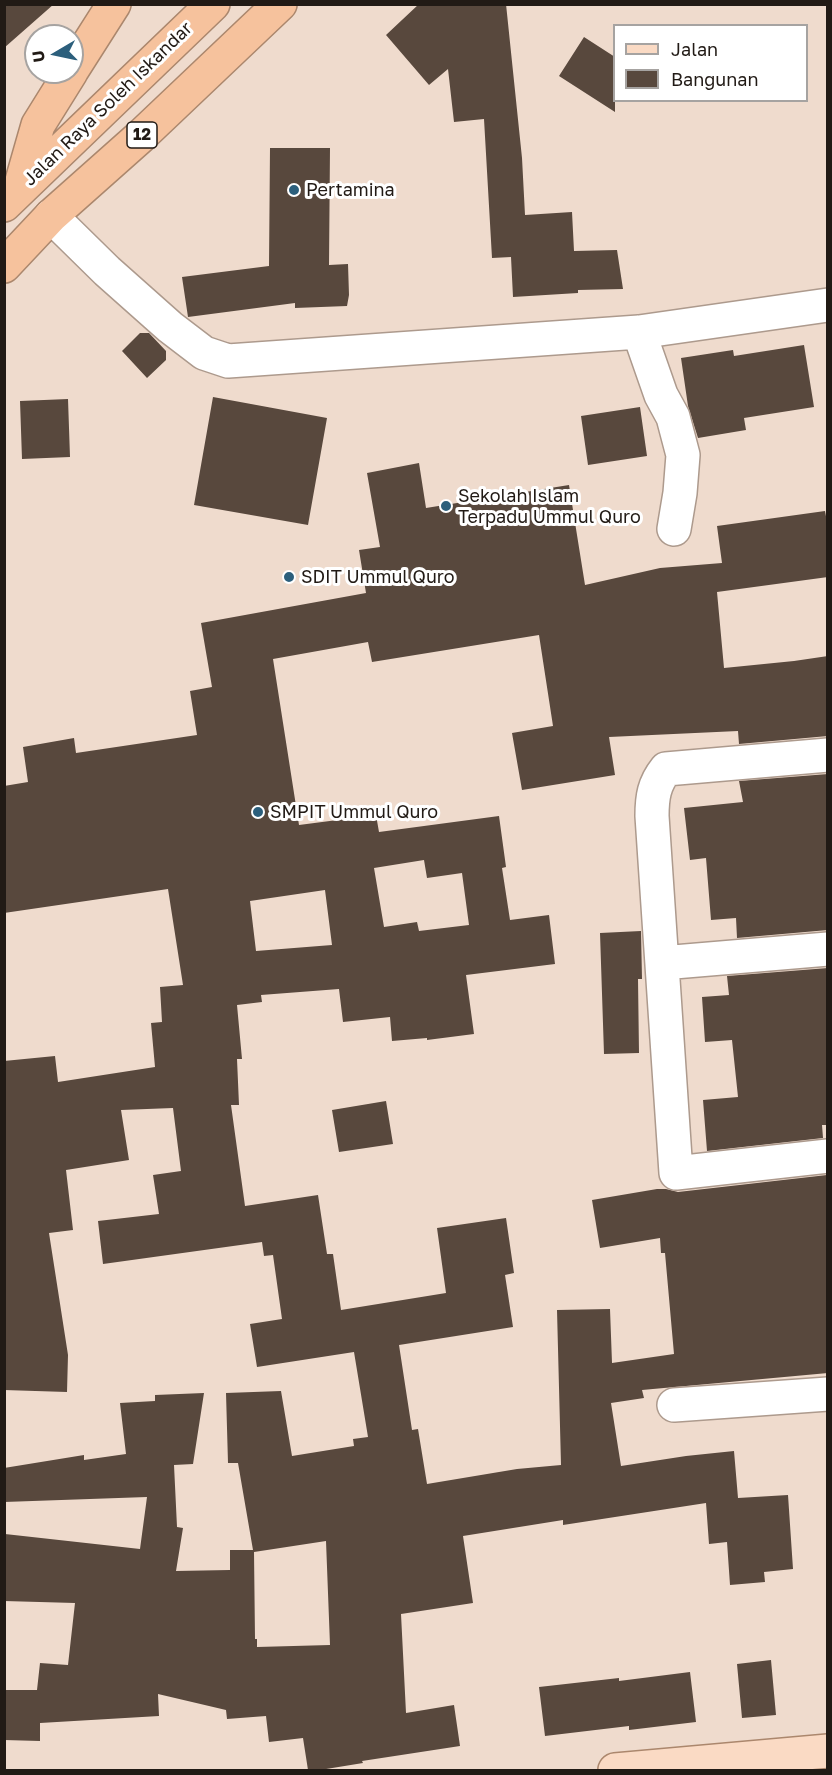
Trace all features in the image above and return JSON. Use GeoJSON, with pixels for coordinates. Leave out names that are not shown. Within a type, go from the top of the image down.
{"type":"FeatureCollection","features":[{"type":"Feature","properties":{"kind":"highway"},"geometry":{"type":"LineString","coordinates":[[84,51],[114,4]]}},
{"type":"Feature","properties":{"kind":"highway","name":"Jalan Raya Soleh Iskandar"},"geometry":{"type":"LineString","coordinates":[[12,196],[213,4]]}},
{"type":"Feature","properties":{"kind":"highway","name":"12"},"geometry":{"type":"LineString","coordinates":[[4,266],[51,216],[141,136],[280,4]]}},
{"type":"Feature","properties":{"kind":"highway"},"geometry":{"type":"LineString","coordinates":[[12,196],[38,125],[63,84]]}},
{"type":"Feature","properties":{"kind":"main road"},"geometry":{"type":"LineString","coordinates":[[630,1770],[828,1751]]}},
{"type":"Feature","properties":{"kind":"street"},"geometry":{"type":"LineString","coordinates":[[51,216],[107,271],[170,327],[204,352],[228,361],[639,332],[828,305]]}},
{"type":"Feature","properties":{"kind":"street"},"geometry":{"type":"LineString","coordinates":[[639,332],[662,395],[673,417],[683,455],[674,529]]}},
{"type":"Feature","properties":{"kind":"street"},"geometry":{"type":"LineString","coordinates":[[828,755],[666,769],[657,780],[652,797],[676,1173],[828,1156]]}},
{"type":"Feature","properties":{"kind":"street"},"geometry":{"type":"LineString","coordinates":[[662,963],[828,949]]}},
{"type":"Feature","properties":{"kind":"street"},"geometry":{"type":"LineString","coordinates":[[674,1405],[828,1394]]}},
{"type":"Feature","properties":{"kind":"building"},"geometry":{"type":"Polygon","coordinates":[[[4,4],[54,4],[31,24],[24,24],[24,30],[4,48],[4,4]]]}},
{"type":"Feature","properties":{"kind":"building"},"geometry":{"type":"Polygon","coordinates":[[[419,4],[506,4],[522,158],[525,215],[572,212],[574,251],[617,250],[623,289],[578,290],[578,293],[513,297],[511,257],[492,258],[484,119],[454,122],[448,69],[429,85],[386,35],[419,4]]]}},
{"type":"Feature","properties":{"kind":"building"},"geometry":{"type":"Polygon","coordinates":[[[584,37],[613,56],[615,112],[559,76],[584,37]]]}},
{"type":"Feature","properties":{"kind":"building"},"geometry":{"type":"Polygon","coordinates":[[[270,148],[330,148],[329,265],[348,264],[347,306],[295,308],[295,303],[188,317],[182,277],[269,266],[270,148]]]}},
{"type":"Feature","properties":{"kind":"building"},"geometry":{"type":"Polygon","coordinates":[[[140,333],[149,333],[166,351],[166,360],[147,378],[122,351],[140,333]]]}},
{"type":"Feature","properties":{"kind":"building"},"geometry":{"type":"Polygon","coordinates":[[[804,345],[814,407],[744,418],[746,430],[698,438],[688,406],[681,358],[733,350],[734,356],[804,345]]]}},
{"type":"Feature","properties":{"kind":"building"},"geometry":{"type":"Polygon","coordinates":[[[213,397],[327,418],[308,525],[194,505],[213,397]]]}},
{"type":"Feature","properties":{"kind":"building"},"geometry":{"type":"Polygon","coordinates":[[[68,399],[70,457],[22,459],[20,401],[68,399]]]}},
{"type":"Feature","properties":{"kind":"building"},"geometry":{"type":"Polygon","coordinates":[[[640,407],[647,456],[588,465],[581,416],[640,407]]]}},
{"type":"Feature","properties":{"kind":"building"},"geometry":{"type":"Polygon","coordinates":[[[419,463],[426,508],[569,485],[585,585],[660,568],[722,563],[717,526],[825,511],[828,527],[828,577],[717,592],[724,668],[828,656],[828,736],[739,744],[738,731],[609,737],[615,775],[522,790],[512,733],[553,726],[539,635],[372,662],[368,642],[273,659],[299,825],[376,815],[379,832],[499,816],[506,867],[502,868],[510,920],[549,915],[555,964],[466,975],[474,1034],[427,1040],[427,1038],[392,1041],[390,1017],[343,1022],[339,989],[261,995],[262,1002],[237,1005],[242,1059],[237,1059],[239,1105],[231,1105],[245,1206],[318,1195],[327,1254],[333,1254],[341,1310],[446,1293],[437,1228],[506,1218],[514,1273],[505,1275],[513,1327],[399,1345],[412,1430],[418,1429],[427,1484],[517,1469],[561,1465],[557,1310],[610,1309],[612,1363],[674,1354],[665,1253],[661,1253],[660,1238],[600,1248],[592,1200],[657,1189],[678,1192],[827,1175],[828,1373],[642,1390],[644,1398],[611,1403],[621,1466],[734,1451],[738,1498],[788,1495],[793,1569],[764,1572],[765,1582],[730,1585],[727,1542],[709,1544],[706,1503],[563,1525],[563,1520],[463,1536],[473,1603],[401,1614],[406,1713],[454,1705],[460,1746],[320,1770],[308,1770],[303,1738],[269,1742],[266,1716],[227,1719],[226,1710],[158,1694],[159,1716],[40,1723],[40,1741],[4,1740],[5,1690],[37,1690],[40,1663],[68,1665],[75,1603],[4,1601],[5,1534],[140,1549],[147,1497],[4,1502],[4,1468],[84,1455],[84,1460],[126,1454],[120,1403],[155,1401],[155,1395],[204,1393],[193,1464],[174,1465],[177,1527],[183,1528],[176,1571],[230,1570],[230,1550],[253,1550],[238,1463],[228,1463],[226,1393],[281,1391],[292,1456],[354,1446],[353,1439],[368,1437],[354,1352],[257,1367],[250,1324],[282,1319],[273,1255],[264,1256],[262,1242],[103,1264],[98,1221],[159,1214],[153,1175],[181,1171],[173,1108],[121,1110],[129,1160],[66,1170],[73,1230],[49,1233],[68,1355],[67,1392],[4,1390],[4,1061],[55,1056],[58,1082],[155,1067],[151,1023],[162,1022],[160,987],[183,985],[168,889],[4,913],[4,786],[28,782],[23,747],[74,738],[76,753],[197,735],[190,691],[212,687],[201,623],[366,593],[359,550],[380,547],[367,473],[419,463]],[[424,860],[374,868],[384,927],[417,922],[419,931],[469,925],[462,873],[427,878],[424,860]],[[325,890],[250,901],[256,951],[332,945],[325,890]],[[326,1541],[254,1552],[257,1647],[330,1645],[326,1541]]]}},
{"type":"Feature","properties":{"kind":"building"},"geometry":{"type":"Polygon","coordinates":[[[828,774],[828,930],[737,938],[736,918],[711,920],[706,858],[690,860],[684,808],[743,802],[739,781],[828,774]]]}},
{"type":"Feature","properties":{"kind":"building"},"geometry":{"type":"Polygon","coordinates":[[[641,931],[642,979],[638,979],[639,1053],[604,1054],[600,933],[641,931]]]}},
{"type":"Feature","properties":{"kind":"building"},"geometry":{"type":"Polygon","coordinates":[[[828,968],[828,1125],[822,1125],[823,1138],[707,1151],[703,1100],[738,1097],[732,1040],[705,1042],[702,997],[729,995],[727,976],[828,968]]]}},
{"type":"Feature","properties":{"kind":"building"},"geometry":{"type":"Polygon","coordinates":[[[386,1101],[393,1144],[339,1152],[332,1110],[386,1101]]]}},
{"type":"Feature","properties":{"kind":"building"},"geometry":{"type":"Polygon","coordinates":[[[771,1660],[776,1715],[742,1718],[737,1664],[771,1660]]]}},
{"type":"Feature","properties":{"kind":"building"},"geometry":{"type":"Polygon","coordinates":[[[690,1672],[696,1722],[629,1730],[629,1726],[545,1736],[539,1687],[619,1678],[619,1681],[690,1672]]]}},
{"type":"Feature","properties":{"kind":"place","name":"Pertamina"},"geometry":{"type":"Point","coordinates":[294,190]}},
{"type":"Feature","properties":{"kind":"place","name":"Sekolah Islam Terpadu Ummul Quro"},"geometry":{"type":"Point","coordinates":[446,506]}},
{"type":"Feature","properties":{"kind":"place","name":"SDIT Ummul Quro"},"geometry":{"type":"Point","coordinates":[289,577]}},
{"type":"Feature","properties":{"kind":"place","name":"SMPIT Ummul Quro"},"geometry":{"type":"Point","coordinates":[258,812]}}]}
